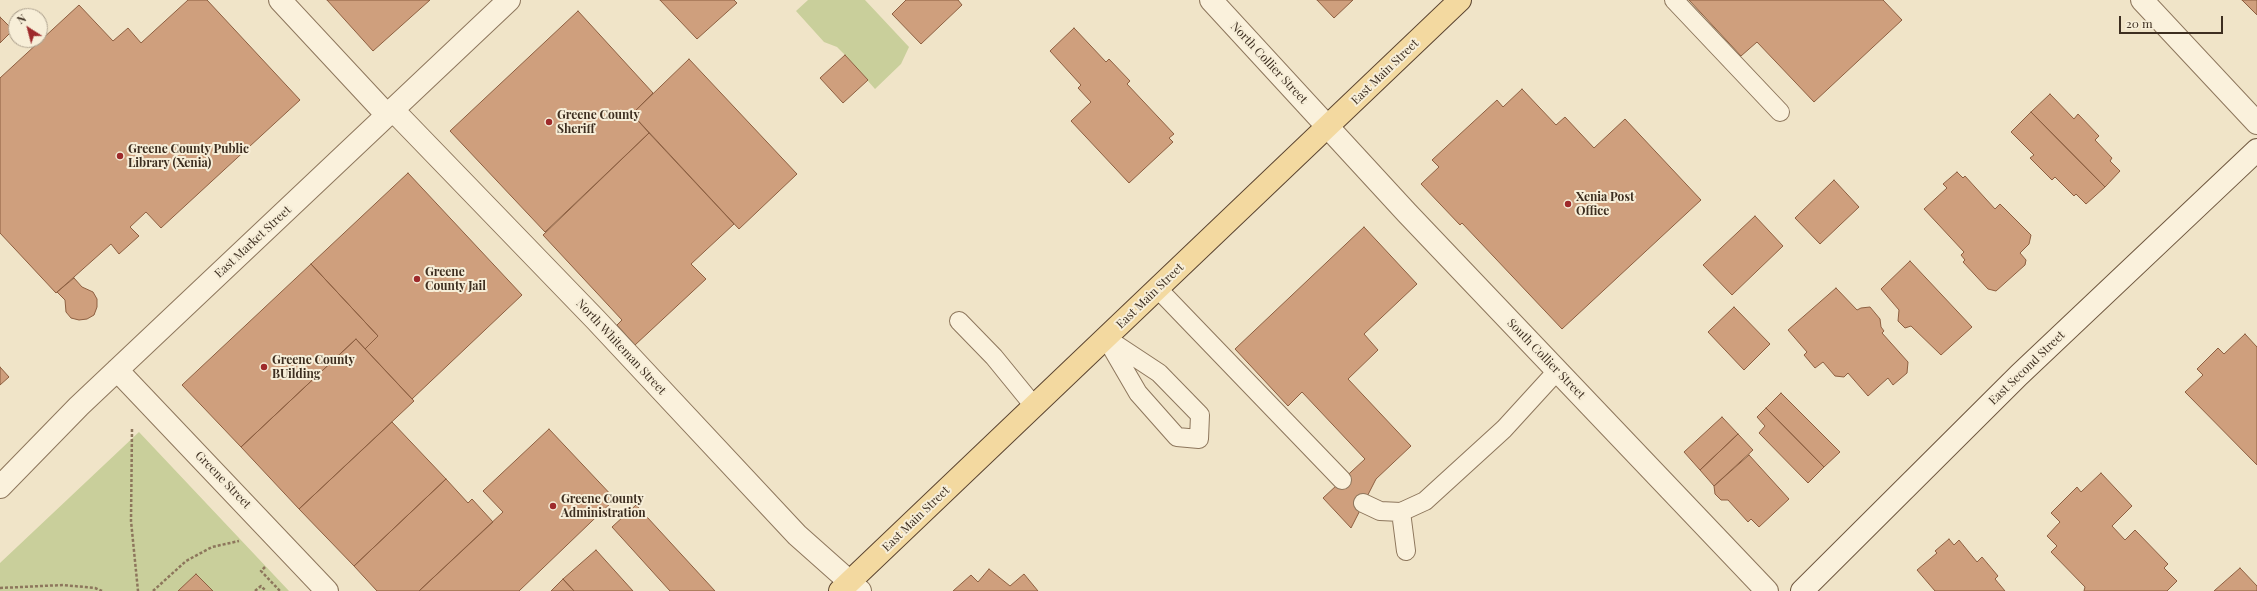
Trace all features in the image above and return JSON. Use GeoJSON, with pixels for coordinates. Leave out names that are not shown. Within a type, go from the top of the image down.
{"type":"FeatureCollection","features":[{"type":"Feature","properties":{"kind":"main road","name":"East Main Street"},"geometry":{"type":"LineString","coordinates":[[850,588],[1034,406],[1460,0]]}},
{"type":"Feature","properties":{"kind":"street","name":"North Whiteman Street"},"geometry":{"type":"LineString","coordinates":[[280,0],[596,320],[797,535],[850,588]]}},
{"type":"Feature","properties":{"kind":"street","name":"East Market Street"},"geometry":{"type":"LineString","coordinates":[[0,487],[79,406],[509,0]]}},
{"type":"Feature","properties":{"kind":"street","name":"North Collier Street"},"geometry":{"type":"LineString","coordinates":[[1211,0],[1327,127]]}},
{"type":"Feature","properties":{"kind":"street"},"geometry":{"type":"LineString","coordinates":[[2142,0],[2257,123]]}},
{"type":"Feature","properties":{"kind":"street","name":"South Collier Street"},"geometry":{"type":"LineString","coordinates":[[1327,127],[1767,591]]}},
{"type":"Feature","properties":{"kind":"street","name":"East Second Street"},"geometry":{"type":"LineString","coordinates":[[1802,591],[2020,375],[2257,150]]}},
{"type":"Feature","properties":{"kind":"street","name":"Greene Street"},"geometry":{"type":"LineString","coordinates":[[117,370],[327,591]]}},
{"type":"Feature","properties":{"kind":"lane"},"geometry":{"type":"LineString","coordinates":[[1674,0],[1780,112]]}},
{"type":"Feature","properties":{"kind":"lane"},"geometry":{"type":"LineString","coordinates":[[1158,288],[1342,480]]}},
{"type":"Feature","properties":{"kind":"lane"},"geometry":{"type":"LineString","coordinates":[[959,321],[994,358],[1034,406]]}},
{"type":"Feature","properties":{"kind":"lane"},"geometry":{"type":"LineString","coordinates":[[1106,338],[1159,373],[1200,414],[1199,439],[1177,437],[1138,393],[1106,338]]}},
{"type":"Feature","properties":{"kind":"lane"},"geometry":{"type":"LineString","coordinates":[[1363,503],[1380,511],[1401,512],[1425,501],[1504,429],[1557,371]]}},
{"type":"Feature","properties":{"kind":"lane"},"geometry":{"type":"LineString","coordinates":[[1401,512],[1406,551]]}},
{"type":"Feature","properties":{"kind":"path"},"geometry":{"type":"LineString","coordinates":[[132,428],[131,522],[138,591]]}},
{"type":"Feature","properties":{"kind":"path"},"geometry":{"type":"LineString","coordinates":[[153,591],[186,561],[212,547],[241,540]]}},
{"type":"Feature","properties":{"kind":"path"},"geometry":{"type":"LineString","coordinates":[[265,566],[261,571],[280,591]]}},
{"type":"Feature","properties":{"kind":"path"},"geometry":{"type":"LineString","coordinates":[[0,588],[63,585],[95,588],[102,591]]}},
{"type":"Feature","properties":{"kind":"path"},"geometry":{"type":"LineString","coordinates":[[255,591],[261,586],[266,591]]}},
{"type":"Feature","properties":{"kind":"green space"},"geometry":{"type":"Polygon","coordinates":[[[808,0],[865,0],[909,47],[901,64],[875,89],[837,47],[824,42],[796,11],[808,0]]]}},
{"type":"Feature","properties":{"kind":"green space"},"geometry":{"type":"Polygon","coordinates":[[[139,432],[289,591],[0,591],[0,563],[139,432]]]}},
{"type":"Feature","properties":{"kind":"building","name":"Greene County Public Library (Xenia)"},"geometry":{"type":"Polygon","coordinates":[[[188,0],[207,0],[300,100],[161,228],[146,212],[130,227],[139,236],[119,254],[111,244],[56,293],[0,233],[0,78],[32,48],[48,48],[48,34],[79,5],[113,41],[128,28],[141,43],[188,0]]]}},
{"type":"Feature","properties":{"kind":"building"},"geometry":{"type":"Polygon","coordinates":[[[327,0],[430,0],[373,51],[327,0]]]}},
{"type":"Feature","properties":{"kind":"building"},"geometry":{"type":"Polygon","coordinates":[[[660,0],[734,0],[737,3],[697,39],[660,0]]]}},
{"type":"Feature","properties":{"kind":"building"},"geometry":{"type":"Polygon","coordinates":[[[906,0],[958,0],[962,5],[921,44],[892,14],[906,0]]]}},
{"type":"Feature","properties":{"kind":"building"},"geometry":{"type":"Polygon","coordinates":[[[1317,0],[1353,0],[1334,18],[1317,0]]]}},
{"type":"Feature","properties":{"kind":"building"},"geometry":{"type":"Polygon","coordinates":[[[1689,0],[1883,0],[1902,20],[1814,102],[1757,42],[1741,56],[1689,0]]]}},
{"type":"Feature","properties":{"kind":"building"},"geometry":{"type":"Polygon","coordinates":[[[2242,0],[2257,0],[2257,15],[2242,0]]]}},
{"type":"Feature","properties":{"kind":"building","name":"Greene County Sheriff"},"geometry":{"type":"Polygon","coordinates":[[[578,11],[653,93],[632,114],[649,133],[545,232],[450,131],[578,11]]]}},
{"type":"Feature","properties":{"kind":"building"},"geometry":{"type":"Polygon","coordinates":[[[0,17],[8,25],[8,35],[0,43],[0,17]]]}},
{"type":"Feature","properties":{"kind":"building"},"geometry":{"type":"Polygon","coordinates":[[[1074,28],[1106,62],[1109,59],[1130,81],[1127,84],[1174,134],[1169,138],[1173,142],[1129,183],[1071,121],[1091,102],[1078,88],[1081,85],[1050,51],[1074,28]]]}},
{"type":"Feature","properties":{"kind":"building"},"geometry":{"type":"Polygon","coordinates":[[[845,55],[868,80],[843,103],[820,78],[845,55]]]}},
{"type":"Feature","properties":{"kind":"building"},"geometry":{"type":"Polygon","coordinates":[[[689,59],[797,174],[739,229],[632,114],[689,59]]]}},
{"type":"Feature","properties":{"kind":"building","name":"Xenia Post Office"},"geometry":{"type":"Polygon","coordinates":[[[1522,89],[1556,125],[1565,117],[1594,148],[1625,119],[1701,200],[1562,329],[1462,223],[1460,225],[1421,184],[1439,167],[1432,160],[1497,100],[1503,107],[1522,89]]]}},
{"type":"Feature","properties":{"kind":"building"},"geometry":{"type":"Polygon","coordinates":[[[2050,94],[2074,119],[2078,114],[2099,136],[2095,140],[2112,158],[2110,161],[2120,171],[2105,187],[2031,112],[2050,94]]]}},
{"type":"Feature","properties":{"kind":"building"},"geometry":{"type":"Polygon","coordinates":[[[2031,112],[2105,187],[2086,204],[2076,194],[2074,196],[2055,177],[2052,180],[2030,158],[2034,155],[2011,132],[2031,112]]]}},
{"type":"Feature","properties":{"kind":"building"},"geometry":{"type":"Polygon","coordinates":[[[649,133],[734,224],[691,264],[706,279],[635,345],[617,325],[622,320],[543,235],[649,133]]]}},
{"type":"Feature","properties":{"kind":"building"},"geometry":{"type":"Polygon","coordinates":[[[1957,172],[1963,178],[1965,176],[1995,209],[2000,204],[2031,235],[2029,244],[2020,253],[2026,260],[2025,265],[1996,291],[1988,289],[1963,262],[1965,260],[1961,255],[1964,252],[1924,209],[1947,188],[1943,184],[1957,172]]]}},
{"type":"Feature","properties":{"kind":"building","name":"Greene County Jail"},"geometry":{"type":"Polygon","coordinates":[[[408,173],[522,295],[412,399],[365,349],[378,336],[311,264],[408,173]]]}},
{"type":"Feature","properties":{"kind":"building"},"geometry":{"type":"Polygon","coordinates":[[[1834,180],[1859,207],[1820,244],[1795,218],[1834,180]]]}},
{"type":"Feature","properties":{"kind":"building"},"geometry":{"type":"Polygon","coordinates":[[[1755,216],[1783,246],[1732,295],[1703,265],[1755,216]]]}},
{"type":"Feature","properties":{"kind":"building"},"geometry":{"type":"Polygon","coordinates":[[[1364,227],[1417,284],[1364,334],[1378,350],[1348,379],[1411,446],[1376,479],[1351,528],[1323,498],[1365,459],[1302,392],[1288,406],[1235,349],[1364,227]]]}},
{"type":"Feature","properties":{"kind":"building"},"geometry":{"type":"Polygon","coordinates":[[[1910,261],[1972,327],[1941,355],[1911,326],[1905,328],[1898,321],[1899,310],[1881,289],[1910,261]]]}},
{"type":"Feature","properties":{"kind":"building","name":"Greene County BUilding"},"geometry":{"type":"Polygon","coordinates":[[[311,264],[378,336],[365,349],[356,339],[241,447],[182,385],[311,264]]]}},
{"type":"Feature","properties":{"kind":"building"},"geometry":{"type":"Polygon","coordinates":[[[74,278],[82,287],[93,292],[97,299],[97,307],[94,315],[87,319],[79,320],[71,318],[66,312],[65,300],[57,292],[74,278]]]}},
{"type":"Feature","properties":{"kind":"building"},"geometry":{"type":"Polygon","coordinates":[[[1836,288],[1857,310],[1870,307],[1880,319],[1881,327],[1884,331],[1882,333],[1908,362],[1907,373],[1893,385],[1888,378],[1868,396],[1848,373],[1844,377],[1835,376],[1823,362],[1815,368],[1804,355],[1807,352],[1788,330],[1836,288]]]}},
{"type":"Feature","properties":{"kind":"building"},"geometry":{"type":"Polygon","coordinates":[[[1734,307],[1770,344],[1744,370],[1708,332],[1734,307]]]}},
{"type":"Feature","properties":{"kind":"building"},"geometry":{"type":"Polygon","coordinates":[[[2245,334],[2257,347],[2257,465],[2185,392],[2203,375],[2197,369],[2218,348],[2224,354],[2245,334]]]}},
{"type":"Feature","properties":{"kind":"building"},"geometry":{"type":"Polygon","coordinates":[[[356,339],[414,401],[299,509],[241,447],[356,339]]]}},
{"type":"Feature","properties":{"kind":"building"},"geometry":{"type":"Polygon","coordinates":[[[0,367],[9,377],[0,385],[0,367]]]}},
{"type":"Feature","properties":{"kind":"building"},"geometry":{"type":"Polygon","coordinates":[[[1781,393],[1840,452],[1824,467],[1766,408],[1781,393]]]}},
{"type":"Feature","properties":{"kind":"building"},"geometry":{"type":"Polygon","coordinates":[[[1766,408],[1824,467],[1808,483],[1759,433],[1765,426],[1757,417],[1766,408]]]}},
{"type":"Feature","properties":{"kind":"building"},"geometry":{"type":"Polygon","coordinates":[[[1722,417],[1738,434],[1700,470],[1684,452],[1722,417]]]}},
{"type":"Feature","properties":{"kind":"building"},"geometry":{"type":"Polygon","coordinates":[[[392,422],[446,479],[354,566],[299,509],[392,422]]]}},
{"type":"Feature","properties":{"kind":"building","name":"Greene County Administration"},"geometry":{"type":"Polygon","coordinates":[[[549,429],[615,499],[519,591],[419,591],[503,512],[483,491],[549,429]]]}},
{"type":"Feature","properties":{"kind":"building"},"geometry":{"type":"Polygon","coordinates":[[[1738,434],[1753,450],[1714,486],[1700,470],[1738,434]]]}},
{"type":"Feature","properties":{"kind":"building"},"geometry":{"type":"Polygon","coordinates":[[[1749,455],[1789,499],[1759,527],[1751,519],[1748,522],[1728,500],[1721,500],[1715,494],[1714,486],[1749,455]]]}},
{"type":"Feature","properties":{"kind":"building"},"geometry":{"type":"Polygon","coordinates":[[[2101,473],[2132,506],[2112,526],[2125,540],[2135,530],[2168,564],[2164,568],[2177,581],[2167,591],[2084,591],[2085,587],[2051,552],[2057,546],[2047,536],[2060,522],[2051,513],[2077,487],[2081,492],[2101,473]]]}},
{"type":"Feature","properties":{"kind":"building"},"geometry":{"type":"Polygon","coordinates":[[[446,479],[468,503],[472,499],[493,522],[419,591],[377,591],[354,566],[446,479]]]}},
{"type":"Feature","properties":{"kind":"building"},"geometry":{"type":"Polygon","coordinates":[[[636,505],[715,591],[670,591],[612,527],[636,505]]]}},
{"type":"Feature","properties":{"kind":"building"},"geometry":{"type":"Polygon","coordinates":[[[1949,539],[1954,545],[1959,540],[1977,562],[1982,557],[1998,576],[1995,579],[2005,591],[1935,591],[1917,570],[1937,553],[1935,551],[1949,539]]]}},
{"type":"Feature","properties":{"kind":"building"},"geometry":{"type":"Polygon","coordinates":[[[596,550],[633,591],[574,591],[563,579],[596,550]]]}},
{"type":"Feature","properties":{"kind":"building"},"geometry":{"type":"Polygon","coordinates":[[[2240,568],[2257,586],[2257,591],[2214,591],[2240,568]]]}},
{"type":"Feature","properties":{"kind":"building"},"geometry":{"type":"Polygon","coordinates":[[[989,569],[1010,586],[1024,574],[1038,591],[953,591],[971,575],[978,582],[989,569]]]}},
{"type":"Feature","properties":{"kind":"building"},"geometry":{"type":"Polygon","coordinates":[[[196,574],[213,591],[178,591],[196,574]]]}},
{"type":"Feature","properties":{"kind":"building"},"geometry":{"type":"Polygon","coordinates":[[[563,579],[574,591],[551,591],[563,579]]]}},
{"type":"Feature","properties":{"kind":"place","name":"Greene County Sheriff"},"geometry":{"type":"Point","coordinates":[549,122]}},
{"type":"Feature","properties":{"kind":"place","name":"Greene County Public Library (Xenia)"},"geometry":{"type":"Point","coordinates":[120,156]}},
{"type":"Feature","properties":{"kind":"place","name":"Xenia Post Office"},"geometry":{"type":"Point","coordinates":[1568,204]}},
{"type":"Feature","properties":{"kind":"place","name":"Greene County Jail"},"geometry":{"type":"Point","coordinates":[417,279]}},
{"type":"Feature","properties":{"kind":"place","name":"Greene County BUilding"},"geometry":{"type":"Point","coordinates":[264,367]}},
{"type":"Feature","properties":{"kind":"place","name":"Greene County Administration"},"geometry":{"type":"Point","coordinates":[553,506]}}]}
